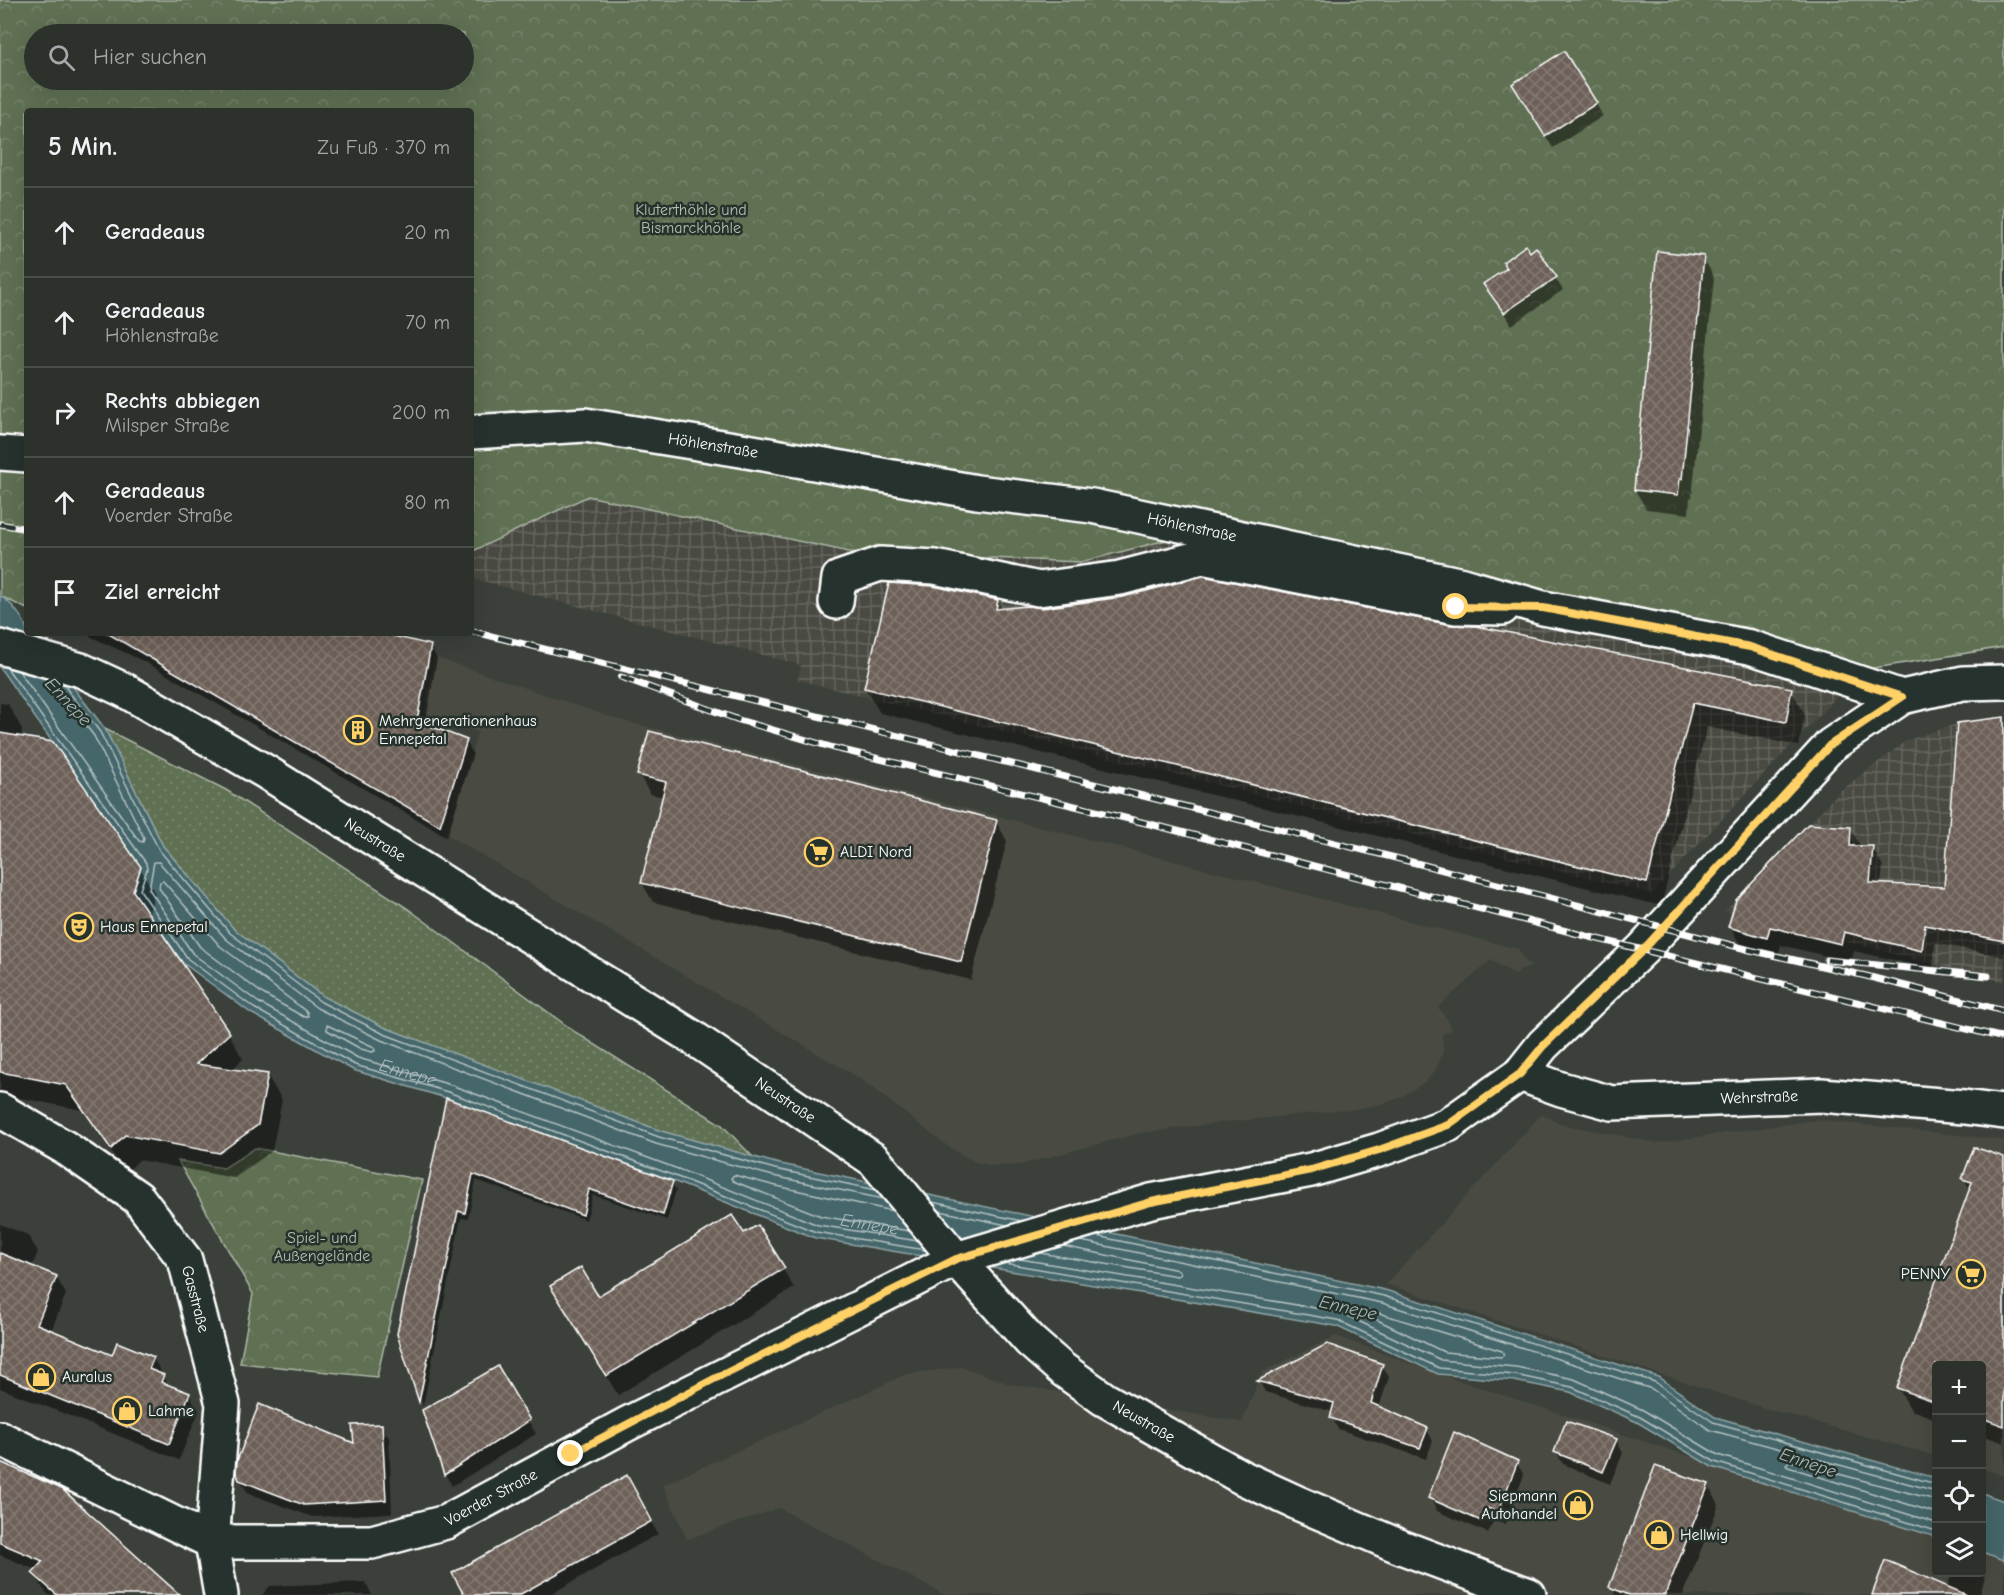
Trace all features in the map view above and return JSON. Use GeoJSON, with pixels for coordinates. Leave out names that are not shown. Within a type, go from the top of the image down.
{"type":"FeatureCollection","features":[{"type":"Feature","properties":{"kind":"street","name":"Höhlenstraße"},"geometry":{"type":"LineString","coordinates":[[474,432],[585,425],[977,492],[1092,506],[1219,531],[1463,585],[1543,608],[1750,647],[1902,697]]}},
{"type":"Feature","properties":{"kind":"street"},"geometry":{"type":"LineString","coordinates":[[0,453],[24,455]]}},
{"type":"Feature","properties":{"kind":"street"},"geometry":{"type":"LineString","coordinates":[[836,602],[839,578],[880,564],[934,567],[1039,589],[1120,578],[1202,557],[1456,607],[1543,608]]}},
{"type":"Feature","properties":{"kind":"street","name":"Neustraße"},"geometry":{"type":"LineString","coordinates":[[0,647],[81,670],[126,691],[172,718],[370,835],[692,1037],[873,1160],[956,1259],[1030,1341],[1062,1369],[1104,1399],[1240,1477],[1401,1546],[1530,1595]]}},
{"type":"Feature","properties":{"kind":"street"},"geometry":{"type":"LineString","coordinates":[[1902,697],[1963,683],[2004,682]]}},
{"type":"Feature","properties":{"kind":"street","name":"Voerder Straße"},"geometry":{"type":"LineString","coordinates":[[0,1438],[212,1542],[372,1542],[446,1522],[627,1424],[956,1259],[1151,1202],[1311,1170],[1379,1150],[1448,1125],[1520,1074],[1543,1046],[1644,949],[1830,745],[1902,697]]}},
{"type":"Feature","properties":{"kind":"street","name":"Wehrstraße"},"geometry":{"type":"LineString","coordinates":[[1520,1074],[1561,1089],[1612,1103],[1821,1095],[2004,1112]]}},
{"type":"Feature","properties":{"kind":"street","name":"Gasstraße"},"geometry":{"type":"LineString","coordinates":[[0,1110],[64,1147],[138,1198],[185,1260],[223,1404],[212,1542],[221,1595]]}},
{"type":"Feature","properties":{"kind":"shaded area"},"geometry":{"type":"Polygon","coordinates":[[[588,496],[849,552],[1081,562],[1245,520],[1856,671],[1842,691],[1652,894],[798,680],[801,665],[474,579],[474,551],[588,496]]]}},
{"type":"Feature","properties":{"kind":"shaded area"},"geometry":{"type":"Polygon","coordinates":[[[434,657],[616,719],[1518,949],[1525,961],[1532,967],[1520,969],[1516,975],[1491,960],[1438,1007],[1447,1019],[1451,1030],[1442,1034],[1443,1052],[1436,1069],[1425,1082],[1399,1098],[1356,1109],[1139,1133],[1019,1165],[993,1166],[975,1162],[950,1148],[861,1079],[446,834],[478,732],[424,714],[434,657]]]}},
{"type":"Feature","properties":{"kind":"shaded area"},"geometry":{"type":"Polygon","coordinates":[[[2004,718],[2004,982],[1725,911],[1840,791],[1906,741],[1956,724],[2004,718]]]}},
{"type":"Feature","properties":{"kind":"shaded area"},"geometry":{"type":"Polygon","coordinates":[[[1542,1114],[1560,1124],[1657,1143],[1817,1120],[2004,1140],[2004,1475],[1986,1470],[1986,1361],[1932,1361],[1932,1455],[1758,1406],[1386,1284],[1542,1114]]]}},
{"type":"Feature","properties":{"kind":"shaded area"},"geometry":{"type":"Polygon","coordinates":[[[1336,1336],[1438,1374],[1932,1536],[1932,1577],[1986,1577],[1986,1553],[2004,1560],[2004,1595],[945,1595],[779,1508],[687,1539],[663,1485],[907,1374],[962,1367],[1010,1384],[1242,1422],[1262,1372],[1336,1336]]]}},
{"type":"Feature","properties":{"kind":"green space","name":"Kluterthöhle und Bismarckhöhle"},"geometry":{"type":"Polygon","coordinates":[[[0,0],[2004,0],[2004,647],[1856,671],[1213,528],[1081,562],[849,552],[588,496],[474,551],[474,108],[24,108],[24,608],[0,596],[0,0]]]}},
{"type":"Feature","properties":{"kind":"green space"},"geometry":{"type":"Polygon","coordinates":[[[105,729],[226,790],[407,908],[575,1032],[722,1125],[753,1157],[661,1131],[386,1028],[324,997],[234,929],[163,846],[105,729]]]}},
{"type":"Feature","properties":{"kind":"green space","name":"Spiel- und Außengelände"},"geometry":{"type":"Polygon","coordinates":[[[255,1148],[422,1180],[377,1377],[240,1363],[253,1294],[178,1161],[224,1168],[255,1148]]]}},
{"type":"Feature","properties":{"kind":"water","name":"Ennepe"},"geometry":{"type":"Polygon","coordinates":[[[0,596],[17,612],[24,623],[24,636],[34,636],[105,729],[163,846],[234,929],[324,997],[386,1028],[661,1131],[776,1163],[1385,1290],[1658,1377],[1715,1417],[1932,1477],[1932,1536],[1712,1467],[1637,1422],[1570,1392],[1514,1381],[1438,1374],[1336,1326],[815,1238],[673,1181],[446,1098],[353,1070],[251,1013],[183,963],[133,891],[141,867],[0,668],[0,596]]]}},
{"type":"Feature","properties":{"kind":"water"},"geometry":{"type":"Polygon","coordinates":[[[1986,1494],[2004,1501],[2004,1560],[1986,1553],[1986,1494]]]}},
{"type":"Feature","properties":{"kind":"building"},"geometry":{"type":"Polygon","coordinates":[[[1564,51],[1597,103],[1545,136],[1512,84],[1564,51]]]}},
{"type":"Feature","properties":{"kind":"building"},"geometry":{"type":"Polygon","coordinates":[[[1526,245],[1530,252],[1536,247],[1557,277],[1504,313],[1483,284],[1507,268],[1503,262],[1526,245]]]}},
{"type":"Feature","properties":{"kind":"building"},"geometry":{"type":"Polygon","coordinates":[[[1657,251],[1704,256],[1682,479],[1680,479],[1678,495],[1634,490],[1657,251]]]}},
{"type":"Feature","properties":{"kind":"building"},"geometry":{"type":"Polygon","coordinates":[[[1203,576],[1792,688],[1786,722],[1693,703],[1647,883],[864,688],[889,583],[933,586],[998,600],[996,609],[1027,606],[1042,608],[1123,597],[1203,576]]]}},
{"type":"Feature","properties":{"kind":"building","name":"Mehrgenerationenhaus Ennepetal"},"geometry":{"type":"Polygon","coordinates":[[[112,636],[394,636],[431,645],[417,721],[467,740],[440,826],[112,636]]]}},
{"type":"Feature","properties":{"kind":"building"},"geometry":{"type":"Polygon","coordinates":[[[2004,717],[2004,941],[1925,925],[1922,951],[1844,932],[1841,944],[1770,927],[1767,938],[1728,927],[1736,900],[1808,824],[1851,827],[1850,846],[1873,846],[1870,883],[1944,887],[1957,723],[2004,717]]]}},
{"type":"Feature","properties":{"kind":"building","name":"ALDI Nord"},"geometry":{"type":"Polygon","coordinates":[[[649,731],[997,820],[961,962],[641,883],[666,782],[637,775],[649,731]]]}},
{"type":"Feature","properties":{"kind":"building","name":"Haus Ennepetal"},"geometry":{"type":"Polygon","coordinates":[[[0,733],[53,742],[141,867],[133,891],[230,1033],[196,1064],[268,1074],[258,1125],[219,1153],[125,1135],[111,1149],[66,1085],[0,1072],[0,733]]]}},
{"type":"Feature","properties":{"kind":"building"},"geometry":{"type":"Polygon","coordinates":[[[446,1098],[673,1181],[663,1215],[589,1189],[583,1215],[473,1174],[465,1213],[458,1211],[419,1402],[397,1334],[446,1098]]]}},
{"type":"Feature","properties":{"kind":"building","name":"PENNY"},"geometry":{"type":"Polygon","coordinates":[[[1974,1147],[2004,1157],[2004,1426],[1986,1419],[1986,1361],[1932,1361],[1932,1401],[1897,1388],[1972,1182],[1962,1179],[1974,1147]]]}},
{"type":"Feature","properties":{"kind":"building"},"geometry":{"type":"Polygon","coordinates":[[[732,1215],[744,1233],[758,1225],[785,1268],[606,1376],[550,1286],[581,1267],[598,1296],[732,1215]]]}},
{"type":"Feature","properties":{"kind":"building"},"geometry":{"type":"Polygon","coordinates":[[[0,1253],[57,1276],[37,1324],[112,1355],[117,1342],[154,1357],[149,1369],[164,1375],[161,1382],[190,1393],[169,1444],[0,1375],[0,1253]]]}},
{"type":"Feature","properties":{"kind":"building"},"geometry":{"type":"Polygon","coordinates":[[[1327,1344],[1383,1364],[1371,1403],[1428,1428],[1420,1448],[1330,1418],[1334,1403],[1257,1381],[1327,1344]]]}},
{"type":"Feature","properties":{"kind":"building"},"geometry":{"type":"Polygon","coordinates":[[[498,1366],[530,1420],[444,1475],[422,1410],[498,1366]]]}},
{"type":"Feature","properties":{"kind":"building"},"geometry":{"type":"Polygon","coordinates":[[[259,1404],[354,1443],[352,1425],[382,1424],[386,1500],[304,1505],[239,1480],[236,1472],[237,1461],[259,1404]]]}},
{"type":"Feature","properties":{"kind":"building"},"geometry":{"type":"Polygon","coordinates":[[[1566,1421],[1617,1439],[1603,1472],[1554,1452],[1566,1421]]]}},
{"type":"Feature","properties":{"kind":"building"},"geometry":{"type":"Polygon","coordinates":[[[1454,1432],[1518,1461],[1498,1512],[1487,1508],[1481,1521],[1428,1498],[1454,1432]]]}},
{"type":"Feature","properties":{"kind":"building"},"geometry":{"type":"Polygon","coordinates":[[[0,1462],[62,1489],[180,1595],[57,1595],[32,1573],[43,1561],[0,1543],[0,1462]]]}},
{"type":"Feature","properties":{"kind":"building","name":"Hellwig"},"geometry":{"type":"Polygon","coordinates":[[[1655,1466],[1709,1484],[1665,1595],[1629,1595],[1609,1587],[1655,1466]]]}},
{"type":"Feature","properties":{"kind":"building"},"geometry":{"type":"Polygon","coordinates":[[[627,1475],[652,1521],[519,1595],[464,1595],[452,1573],[627,1475]]]}},
{"type":"Feature","properties":{"kind":"building"},"geometry":{"type":"Polygon","coordinates":[[[1885,1560],[1967,1595],[1872,1595],[1885,1560]]]}},
{"type":"Feature","properties":{"kind":"railway"},"geometry":{"type":"LineString","coordinates":[[0,524],[24,528]]}},
{"type":"Feature","properties":{"kind":"railway"},"geometry":{"type":"LineString","coordinates":[[474,632],[1420,864],[1750,950],[1866,976],[2004,1011]]}},
{"type":"Feature","properties":{"kind":"railway"},"geometry":{"type":"LineString","coordinates":[[621,677],[739,720],[834,748],[1158,826],[1586,936],[2004,1038]]}},
{"type":"Feature","properties":{"kind":"railway"},"geometry":{"type":"LineString","coordinates":[[1827,960],[1988,976]]}},
{"type":"Feature","properties":{"kind":"place","name":"Mehrgenerationenhaus Ennepetal"},"geometry":{"type":"Point","coordinates":[358,730]}},
{"type":"Feature","properties":{"kind":"place","name":"ALDI Nord"},"geometry":{"type":"Point","coordinates":[819,852]}},
{"type":"Feature","properties":{"kind":"place","name":"Haus Ennepetal"},"geometry":{"type":"Point","coordinates":[79,927]}},
{"type":"Feature","properties":{"kind":"place","name":"PENNY"},"geometry":{"type":"Point","coordinates":[1971,1274]}},
{"type":"Feature","properties":{"kind":"place","name":"Auralus"},"geometry":{"type":"Point","coordinates":[41,1377]}},
{"type":"Feature","properties":{"kind":"place","name":"Lahme"},"geometry":{"type":"Point","coordinates":[127,1411]}},
{"type":"Feature","properties":{"kind":"place","name":"Siepmann Autohandel"},"geometry":{"type":"Point","coordinates":[1578,1505]}},
{"type":"Feature","properties":{"kind":"place","name":"Hellwig"},"geometry":{"type":"Point","coordinates":[1659,1535]}},
{"type":"Feature","properties":{"kind":"route"},"geometry":{"type":"LineString","coordinates":[[571,1454],[714,1379],[956,1259],[1151,1202],[1311,1170],[1379,1150],[1448,1125],[1520,1074],[1543,1046],[1644,949],[1830,745],[1902,697],[1750,647],[1543,608],[1456,607]]}}]}
